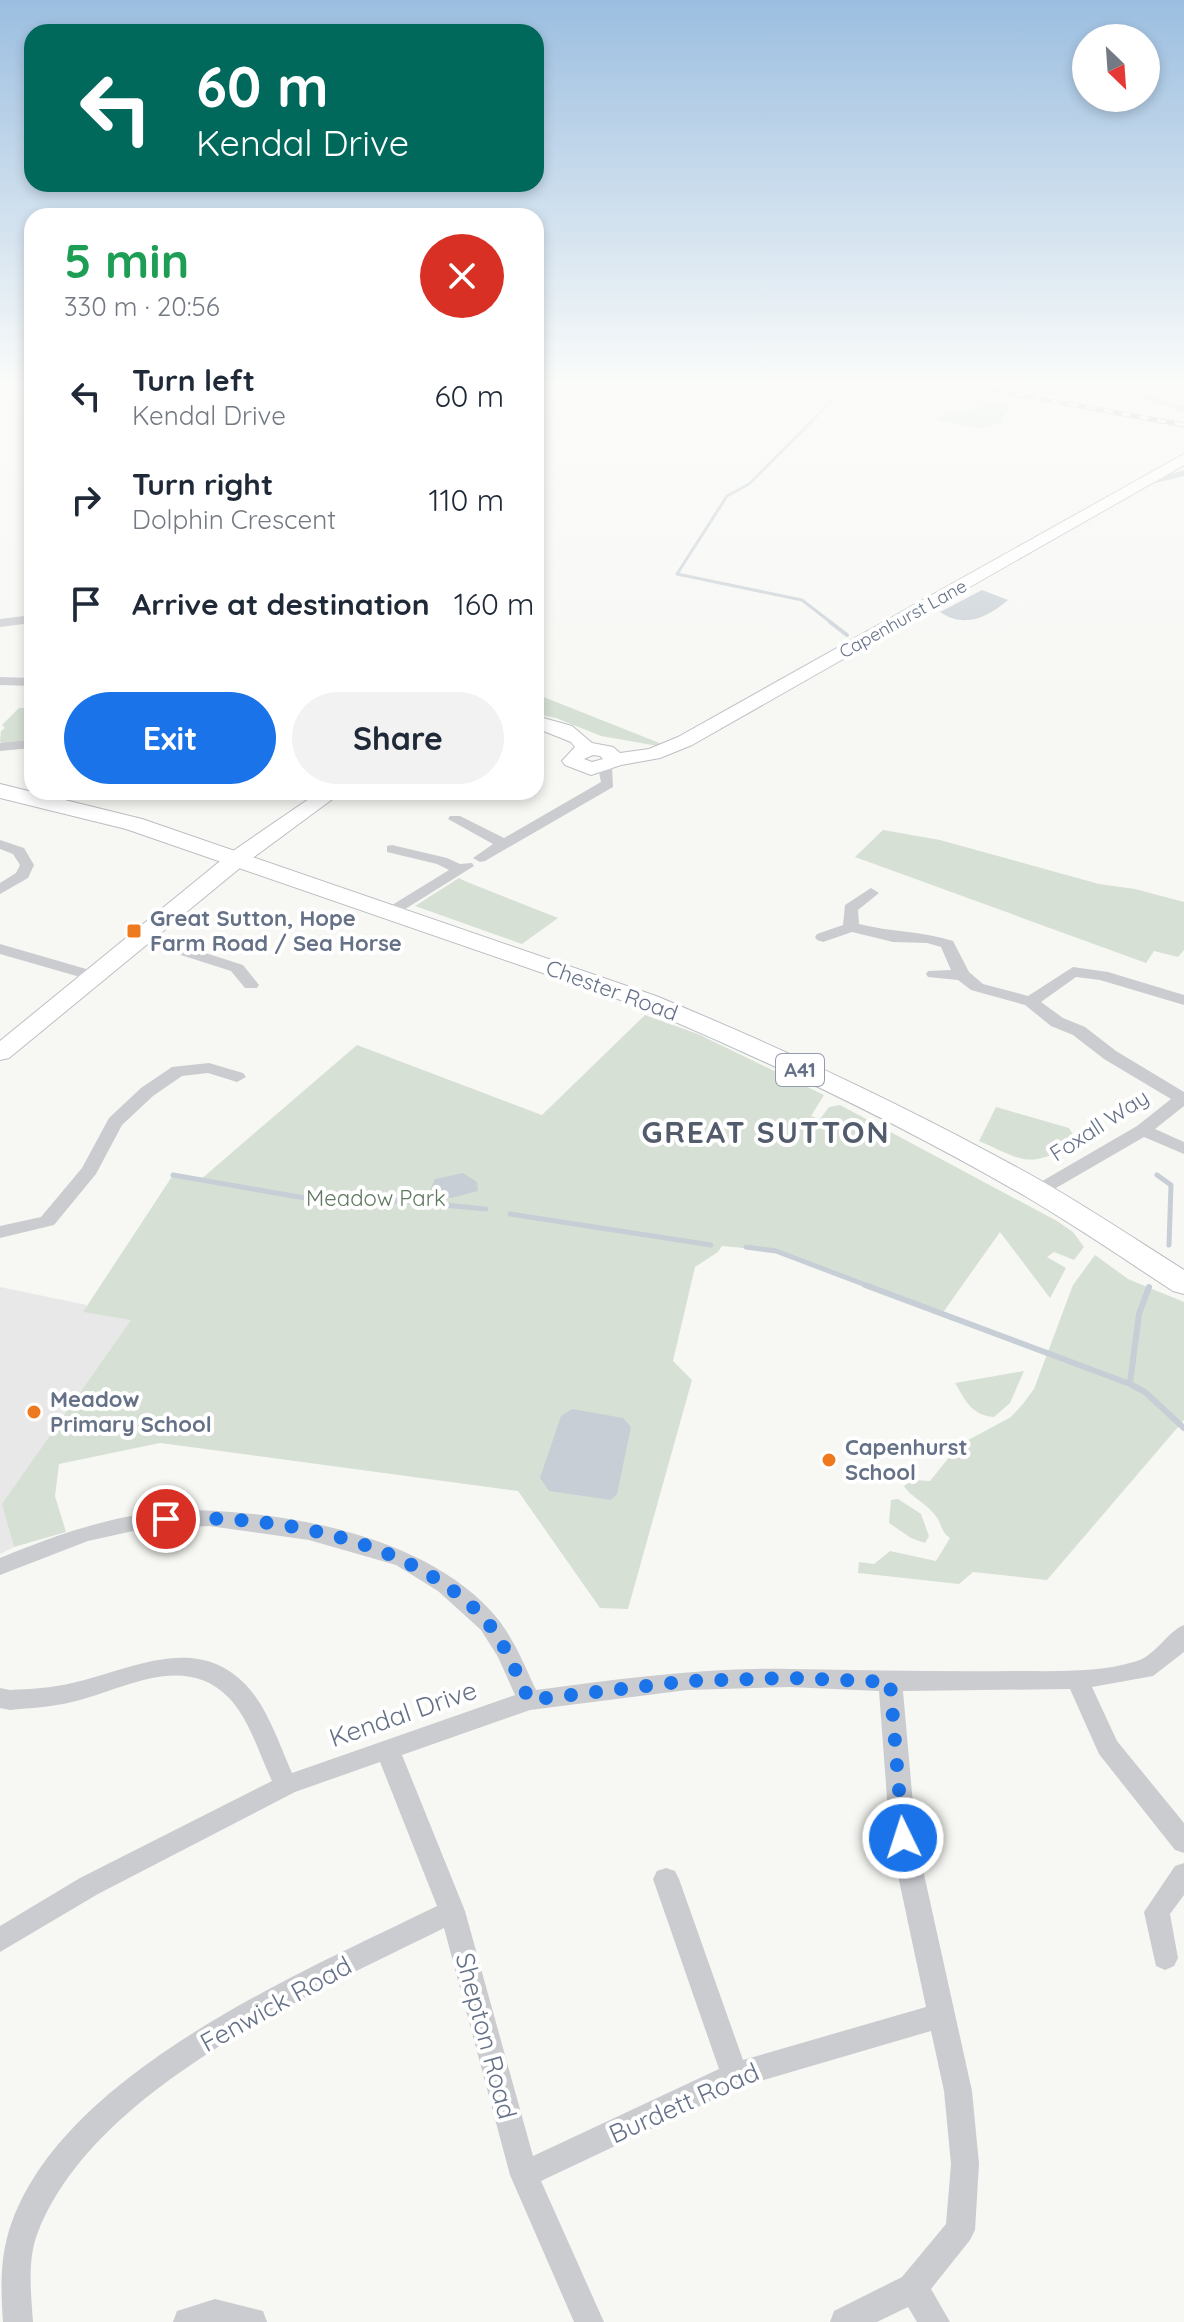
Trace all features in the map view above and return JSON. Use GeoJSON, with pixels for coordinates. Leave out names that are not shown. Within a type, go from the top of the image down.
{"type":"FeatureCollection","features":[{"type":"Feature","properties":{"kind":"main road","name":"Chester Road"},"geometry":{"type":"LineString","coordinates":[[0,791],[24,794]]}},
{"type":"Feature","properties":{"kind":"main road","name":"Chester Road"},"geometry":{"type":"LineString","coordinates":[[58,800],[238,858],[647,1001],[709,1026],[968,1152],[1038,1191],[1184,1284]]}},
{"type":"Feature","properties":{"kind":"street","name":"Capenhurst Lane"},"geometry":{"type":"LineString","coordinates":[[609,764],[653,754],[685,741],[1119,496]]}},
{"type":"Feature","properties":{"kind":"street"},"geometry":{"type":"LineString","coordinates":[[0,623],[24,620]]}},
{"type":"Feature","properties":{"kind":"street"},"geometry":{"type":"LineString","coordinates":[[0,681],[24,682]]}},
{"type":"Feature","properties":{"kind":"street"},"geometry":{"type":"LineString","coordinates":[[389,913],[502,843],[608,784],[606,751],[586,750],[583,743],[570,732],[544,724]]}},
{"type":"Feature","properties":{"kind":"street"},"geometry":{"type":"LineString","coordinates":[[0,747],[24,745]]}},
{"type":"Feature","properties":{"kind":"street"},"geometry":{"type":"LineString","coordinates":[[1,1052],[238,858],[321,800]]}},
{"type":"Feature","properties":{"kind":"street"},"geometry":{"type":"LineString","coordinates":[[455,819],[502,843]]}},
{"type":"Feature","properties":{"kind":"street"},"geometry":{"type":"LineString","coordinates":[[0,844],[19,851],[27,865],[23,875],[0,889]]}},
{"type":"Feature","properties":{"kind":"street"},"geometry":{"type":"LineString","coordinates":[[392,849],[469,865]]}},
{"type":"Feature","properties":{"kind":"street"},"geometry":{"type":"LineString","coordinates":[[851,927],[850,908],[871,893]]}},
{"type":"Feature","properties":{"kind":"street"},"geometry":{"type":"LineString","coordinates":[[823,937],[851,927],[893,937],[928,938],[947,944],[962,975],[977,987],[1031,1002],[1057,1022],[1079,1031],[1110,1055],[1183,1097]]}},
{"type":"Feature","properties":{"kind":"street"},"geometry":{"type":"LineString","coordinates":[[143,938],[237,968],[251,985]]}},
{"type":"Feature","properties":{"kind":"street"},"geometry":{"type":"LineString","coordinates":[[0,949],[94,976]]}},
{"type":"Feature","properties":{"kind":"street"},"geometry":{"type":"LineString","coordinates":[[1031,1002],[1077,965],[1102,975],[1161,988],[1184,1000]]}},
{"type":"Feature","properties":{"kind":"street"},"geometry":{"type":"LineString","coordinates":[[934,974],[962,975]]}},
{"type":"Feature","properties":{"kind":"street"},"geometry":{"type":"LineString","coordinates":[[0,1232],[47,1221],[90,1170],[115,1122],[147,1092],[178,1071],[209,1068],[238,1076]]}},
{"type":"Feature","properties":{"kind":"street","name":"Foxall Way"},"geometry":{"type":"LineString","coordinates":[[1038,1191],[1143,1130],[1183,1097]]}},
{"type":"Feature","properties":{"kind":"street"},"geometry":{"type":"LineString","coordinates":[[1143,1130],[1184,1149]]}},
{"type":"Feature","properties":{"kind":"street"},"geometry":{"type":"LineString","coordinates":[[0,1567],[65,1540],[146,1520],[186,1518],[257,1522],[333,1536],[408,1560],[482,1616],[510,1658],[529,1700]]}},
{"type":"Feature","properties":{"kind":"street","name":"Kendal Drive"},"geometry":{"type":"LineString","coordinates":[[0,1940],[89,1886],[286,1785],[529,1700],[687,1681],[789,1678],[890,1682],[1077,1680],[1145,1669],[1175,1647],[1184,1634]]}},
{"type":"Feature","properties":{"kind":"street"},"geometry":{"type":"LineString","coordinates":[[0,1698],[10,1700],[71,1693],[143,1669],[170,1665],[208,1671],[227,1681],[240,1694],[286,1785]]}},
{"type":"Feature","properties":{"kind":"street"},"geometry":{"type":"LineString","coordinates":[[1077,1680],[1108,1747],[1184,1842]]}},
{"type":"Feature","properties":{"kind":"street"},"geometry":{"type":"LineString","coordinates":[[845,2322],[913,2288],[960,2230],[965,2164],[958,2091],[903,1838],[890,1682]]}},
{"type":"Feature","properties":{"kind":"street","name":"Shepton Road"},"geometry":{"type":"LineString","coordinates":[[387,1748],[452,1911],[524,2175],[589,2322]]}},
{"type":"Feature","properties":{"kind":"street"},"geometry":{"type":"LineString","coordinates":[[1165,1958],[1157,1912],[1184,1874]]}},
{"type":"Feature","properties":{"kind":"street"},"geometry":{"type":"LineString","coordinates":[[666,1879],[735,2075]]}},
{"type":"Feature","properties":{"kind":"street","name":"Fenwick Road"},"geometry":{"type":"LineString","coordinates":[[18,2322],[17,2260],[25,2225],[45,2185],[68,2151],[143,2085],[218,2030],[452,1911]]}},
{"type":"Feature","properties":{"kind":"street","name":"Burdett Road"},"geometry":{"type":"LineString","coordinates":[[524,2175],[735,2075],[940,2016]]}},
{"type":"Feature","properties":{"kind":"street"},"geometry":{"type":"LineString","coordinates":[[913,2288],[935,2322]]}},
{"type":"Feature","properties":{"kind":"street"},"geometry":{"type":"LineString","coordinates":[[188,2322],[215,2314],[252,2322]]}},
{"type":"Feature","properties":{"kind":"shaded area"},"geometry":{"type":"Polygon","coordinates":[[[982,590],[1008,600],[976,619],[958,620],[940,612],[982,590]]]}},
{"type":"Feature","properties":{"kind":"shaded area"},"geometry":{"type":"Polygon","coordinates":[[[463,1173],[477,1182],[478,1191],[451,1198],[430,1191],[435,1179],[463,1173]]]}},
{"type":"Feature","properties":{"kind":"shaded area","name":"Meadow Primary School"},"geometry":{"type":"Polygon","coordinates":[[[0,1287],[87,1305],[84,1312],[132,1319],[3,1504],[14,1547],[0,1554],[0,1287]]]}},
{"type":"Feature","properties":{"kind":"shaded area"},"geometry":{"type":"Polygon","coordinates":[[[572,1409],[623,1418],[631,1427],[617,1494],[611,1500],[549,1491],[540,1478],[561,1416],[572,1409]]]}},
{"type":"Feature","properties":{"kind":"green space"},"geometry":{"type":"Polygon","coordinates":[[[544,697],[662,744],[658,746],[601,736],[544,716],[544,697]]]}},
{"type":"Feature","properties":{"kind":"green space"},"geometry":{"type":"Polygon","coordinates":[[[19,708],[24,708],[24,742],[0,742],[1,731],[5,728],[2,725],[19,708]]]}},
{"type":"Feature","properties":{"kind":"green space"},"geometry":{"type":"Polygon","coordinates":[[[883,830],[940,840],[1099,884],[1135,889],[1184,902],[1184,950],[1178,957],[1154,951],[1146,963],[855,857],[883,830]]]}},
{"type":"Feature","properties":{"kind":"green space"},"geometry":{"type":"Polygon","coordinates":[[[459,878],[558,918],[522,944],[415,906],[459,878]]]}},
{"type":"Feature","properties":{"kind":"green space","name":"Meadow Park"},"geometry":{"type":"Polygon","coordinates":[[[645,1015],[698,1034],[824,1095],[811,1116],[820,1119],[829,1107],[840,1105],[1057,1221],[1073,1232],[1084,1247],[1074,1260],[1054,1252],[1047,1257],[1066,1268],[1050,1298],[1000,1232],[942,1314],[776,1251],[722,1246],[695,1267],[673,1361],[692,1380],[628,1609],[600,1608],[518,1491],[160,1443],[59,1464],[55,1496],[66,1532],[14,1547],[2,1504],[131,1320],[83,1312],[173,1175],[200,1180],[357,1045],[542,1115],[645,1015]]]}},
{"type":"Feature","properties":{"kind":"green space"},"geometry":{"type":"Polygon","coordinates":[[[996,1107],[1069,1128],[1076,1140],[1082,1143],[1034,1159],[1005,1153],[979,1141],[996,1107]]]}},
{"type":"Feature","properties":{"kind":"green space"},"geometry":{"type":"Polygon","coordinates":[[[1095,1255],[1128,1279],[1184,1302],[1184,1420],[1047,1580],[973,1572],[959,1584],[858,1573],[859,1562],[874,1564],[890,1551],[936,1561],[950,1538],[931,1511],[904,1486],[913,1480],[930,1481],[959,1445],[1011,1417],[1022,1405],[1034,1389],[1073,1285],[1095,1255]]]}},
{"type":"Feature","properties":{"kind":"green space"},"geometry":{"type":"Polygon","coordinates":[[[1024,1371],[1010,1403],[994,1417],[974,1410],[955,1383],[1024,1371]]]}},
{"type":"Feature","properties":{"kind":"green space"},"geometry":{"type":"Polygon","coordinates":[[[898,1499],[921,1514],[929,1536],[925,1543],[911,1538],[889,1523],[891,1500],[898,1499]]]}},
{"type":"Feature","properties":{"kind":"waterway"},"geometry":{"type":"LineString","coordinates":[[727,496],[677,574],[802,600],[833,624]]}},
{"type":"Feature","properties":{"kind":"waterway"},"geometry":{"type":"LineString","coordinates":[[830,622],[847,635]]}},
{"type":"Feature","properties":{"kind":"waterway"},"geometry":{"type":"LineString","coordinates":[[173,1175],[322,1201],[402,1201],[486,1209]]}},
{"type":"Feature","properties":{"kind":"waterway"},"geometry":{"type":"LineString","coordinates":[[1157,1175],[1171,1185],[1169,1245]]}},
{"type":"Feature","properties":{"kind":"waterway"},"geometry":{"type":"LineString","coordinates":[[510,1214],[711,1245]]}},
{"type":"Feature","properties":{"kind":"waterway"},"geometry":{"type":"LineString","coordinates":[[746,1247],[776,1251],[871,1287]]}},
{"type":"Feature","properties":{"kind":"waterway"},"geometry":{"type":"LineString","coordinates":[[865,1285],[1130,1384],[1145,1392],[1184,1428]]}},
{"type":"Feature","properties":{"kind":"waterway"},"geometry":{"type":"LineString","coordinates":[[1130,1383],[1139,1314],[1149,1287]]}},
{"type":"Feature","properties":{"kind":"place","name":"Great Sutton, Hope Farm Road / Sea Horse"},"geometry":{"type":"Point","coordinates":[134,931]}},
{"type":"Feature","properties":{"kind":"place","name":"Meadow Primary School"},"geometry":{"type":"Point","coordinates":[34,1412]}},
{"type":"Feature","properties":{"kind":"place","name":"Capenhurst School"},"geometry":{"type":"Point","coordinates":[829,1460]}},
{"type":"Feature","properties":{"kind":"district","name":"GREAT SUTTON"},"geometry":{"type":"Point","coordinates":[766,1133]}},
{"type":"Feature","properties":{"kind":"route"},"geometry":{"type":"LineString","coordinates":[[166,1519],[226,1519],[294,1528],[333,1536],[408,1560],[482,1616],[510,1658],[529,1700],[687,1681],[789,1678],[890,1682],[903,1838]]}}]}
